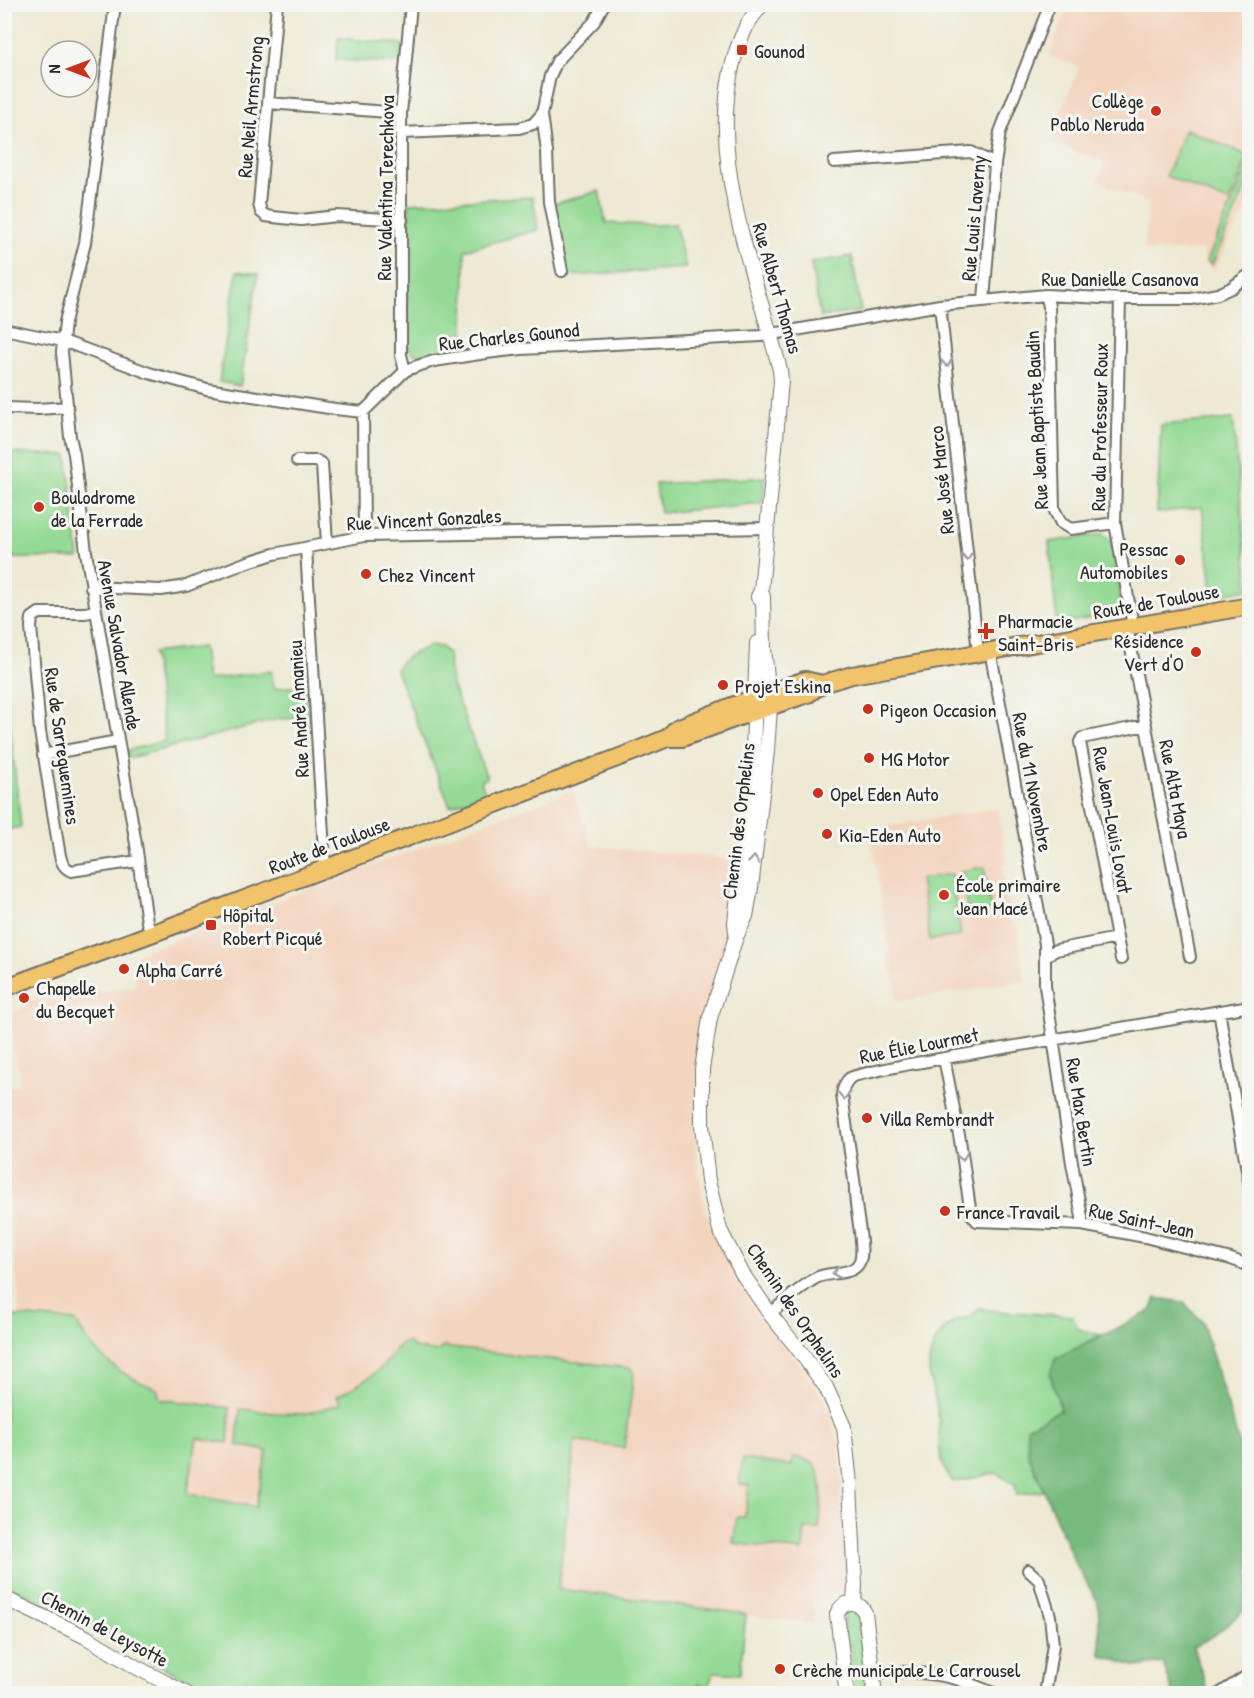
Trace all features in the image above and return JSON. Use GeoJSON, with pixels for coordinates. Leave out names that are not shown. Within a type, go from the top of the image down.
{"type":"FeatureCollection","features":[{"type":"Feature","properties":{"kind":"main road","name":"Route de Toulouse"},"geometry":{"type":"LineString","coordinates":[[4,988],[92,957],[667,738],[677,728],[762,702],[805,681],[822,684],[859,674],[984,651],[1250,606]]}},
{"type":"Feature","properties":{"kind":"street","name":"Avenue Salvador Allende"},"geometry":{"type":"LineString","coordinates":[[115,4],[85,243],[70,301],[63,341],[63,360],[91,587],[136,844],[147,922],[152,934]]}},
{"type":"Feature","properties":{"kind":"street","name":"Rue Neil Armstrong"},"geometry":{"type":"LineString","coordinates":[[277,4],[261,212],[266,216],[301,220],[336,216],[402,220]]}},
{"type":"Feature","properties":{"kind":"street","name":"Rue Valentina Terechkova"},"geometry":{"type":"LineString","coordinates":[[405,371],[401,355],[401,113],[411,4]]}},
{"type":"Feature","properties":{"kind":"street"},"geometry":{"type":"LineString","coordinates":[[562,271],[549,202],[547,152],[542,114],[550,76],[557,61],[594,22],[604,4]]}},
{"type":"Feature","properties":{"kind":"street","name":"Rue Albert Thomas"},"geometry":{"type":"LineString","coordinates":[[762,4],[747,25],[738,47],[727,95],[725,132],[738,219],[771,334],[781,381],[761,590],[764,606],[762,702]]}},
{"type":"Feature","properties":{"kind":"street","name":"Rue Louis Laverny"},"geometry":{"type":"LineString","coordinates":[[771,334],[940,305],[984,300],[1000,132],[1050,4]]}},
{"type":"Feature","properties":{"kind":"street"},"geometry":{"type":"LineString","coordinates":[[268,103],[401,113]]}},
{"type":"Feature","properties":{"kind":"street"},"geometry":{"type":"LineString","coordinates":[[402,133],[519,128],[532,124],[542,114]]}},
{"type":"Feature","properties":{"kind":"street"},"geometry":{"type":"LineString","coordinates":[[834,162],[971,152],[996,164]]}},
{"type":"Feature","properties":{"kind":"street","name":"Rue Danielle Casanova"},"geometry":{"type":"LineString","coordinates":[[984,300],[1046,295],[1120,299],[1191,299],[1218,294],[1231,288],[1250,274]]}},
{"type":"Feature","properties":{"kind":"street","name":"Rue Jean Baptiste Baudin"},"geometry":{"type":"LineString","coordinates":[[1046,295],[1054,509],[1061,523],[1071,529],[1115,524]]}},
{"type":"Feature","properties":{"kind":"street","name":"Rue du Professeur Roux"},"geometry":{"type":"LineString","coordinates":[[1120,299],[1115,524],[1130,627]]}},
{"type":"Feature","properties":{"kind":"street","name":"Rue José Marco"},"geometry":{"type":"LineString","coordinates":[[940,305],[984,651]]}},
{"type":"Feature","properties":{"kind":"street"},"geometry":{"type":"LineString","coordinates":[[4,328],[63,341],[149,373],[207,388],[363,412],[364,536]]}},
{"type":"Feature","properties":{"kind":"street","name":"Rue Charles Gounod"},"geometry":{"type":"LineString","coordinates":[[363,412],[405,371],[434,361],[508,351],[771,334]]}},
{"type":"Feature","properties":{"kind":"street"},"geometry":{"type":"LineString","coordinates":[[4,408],[68,407]]}},
{"type":"Feature","properties":{"kind":"street"},"geometry":{"type":"LineString","coordinates":[[297,461],[317,461],[322,464],[327,543]]}},
{"type":"Feature","properties":{"kind":"street","name":"Rue Vincent Gonzales"},"geometry":{"type":"LineString","coordinates":[[91,587],[161,590],[186,586],[260,558],[364,536],[767,528]]}},
{"type":"Feature","properties":{"kind":"street","name":"Rue André Amanieu"},"geometry":{"type":"LineString","coordinates":[[306,548],[325,868]]}},
{"type":"Feature","properties":{"kind":"street","name":"Rue de Sarreguemines"},"geometry":{"type":"LineString","coordinates":[[95,611],[39,613],[32,618],[30,627],[40,731],[58,844],[63,866],[67,870],[76,872],[138,861]]}},
{"type":"Feature","properties":{"kind":"street","name":"Rue Alta Maya"},"geometry":{"type":"LineString","coordinates":[[1130,627],[1190,957]]}},
{"type":"Feature","properties":{"kind":"street","name":"Rue du 11 Novembre"},"geometry":{"type":"LineString","coordinates":[[984,651],[1045,944],[1044,986],[1052,1040]]}},
{"type":"Feature","properties":{"kind":"street","name":"Chemin des Orphelins"},"geometry":{"type":"LineString","coordinates":[[762,702],[753,750],[735,923],[736,937],[710,1018],[702,1069],[702,1125],[708,1181],[720,1230],[742,1273],[826,1387],[844,1427],[850,1484],[854,1603]]}},
{"type":"Feature","properties":{"kind":"street","name":"Rue Jean-Louis Lovat"},"geometry":{"type":"LineString","coordinates":[[1120,959],[1080,742],[1082,738],[1146,725]]}},
{"type":"Feature","properties":{"kind":"street"},"geometry":{"type":"LineString","coordinates":[[44,755],[118,741]]}},
{"type":"Feature","properties":{"kind":"street"},"geometry":{"type":"LineString","coordinates":[[1045,956],[1056,950],[1116,938]]}},
{"type":"Feature","properties":{"kind":"street","name":"Rue Élie Lourmet"},"geometry":{"type":"LineString","coordinates":[[770,1314],[815,1278],[846,1272],[857,1265],[861,1259],[854,1199],[855,1187],[842,1095],[846,1082],[855,1075],[1250,1006]]}},
{"type":"Feature","properties":{"kind":"street"},"geometry":{"type":"LineString","coordinates":[[1219,1011],[1244,1119],[1250,1187]]}},
{"type":"Feature","properties":{"kind":"street","name":"Rue Max Bertin"},"geometry":{"type":"LineString","coordinates":[[1052,1040],[1082,1217],[1079,1225]]}},
{"type":"Feature","properties":{"kind":"street","name":"Rue Saint-Jean"},"geometry":{"type":"LineString","coordinates":[[944,1058],[970,1208],[974,1219],[1079,1225],[1145,1237],[1250,1266]]}},
{"type":"Feature","properties":{"kind":"street"},"geometry":{"type":"LineString","coordinates":[[1028,1570],[1039,1580],[1050,1616],[1053,1645],[1045,1694]]}},
{"type":"Feature","properties":{"kind":"street","name":"Chemin de Leysotte"},"geometry":{"type":"LineString","coordinates":[[4,1598],[86,1637],[187,1694]]}},
{"type":"Feature","properties":{"kind":"street"},"geometry":{"type":"LineString","coordinates":[[848,1694],[837,1614],[847,1603],[861,1606],[865,1613],[873,1673],[872,1694]]}},
{"type":"Feature","properties":{"kind":"street"},"geometry":{"type":"LineString","coordinates":[[873,1673],[940,1676],[957,1679],[996,1694]]}},
{"type":"Feature","properties":{"kind":"street"},"geometry":{"type":"LineString","coordinates":[[1220,1694],[1250,1674]]}},
{"type":"Feature","properties":{"kind":"shaded area","name":"Collège Pablo Neruda"},"geometry":{"type":"Polygon","coordinates":[[[1069,5],[1249,5],[1249,205],[1214,271],[1204,262],[1203,250],[1144,251],[1149,202],[1098,182],[1104,162],[1049,143],[1079,67],[1049,56],[1069,5]]]}},
{"type":"Feature","properties":{"kind":"shaded area"},"geometry":{"type":"Polygon","coordinates":[[[573,790],[591,846],[735,859],[729,922],[699,1042],[696,1076],[696,1150],[703,1201],[722,1250],[753,1304],[753,1309],[764,1324],[770,1326],[816,1385],[830,1413],[838,1442],[842,1485],[840,1502],[843,1503],[841,1517],[844,1517],[843,1535],[845,1536],[847,1563],[840,1591],[829,1599],[815,1601],[812,1624],[175,1538],[4,1315],[20,1316],[4,1141],[5,1089],[19,1084],[20,1077],[20,1069],[13,1054],[11,1013],[28,1005],[27,1000],[60,1001],[60,993],[73,994],[135,987],[135,955],[573,790]]]}},
{"type":"Feature","properties":{"kind":"shaded area","name":"École primaire Jean Macé"},"geometry":{"type":"Polygon","coordinates":[[[998,808],[1007,863],[1002,864],[1012,926],[1017,926],[1025,981],[897,1001],[870,829],[998,808]]]}},
{"type":"Feature","properties":{"kind":"green space"},"geometry":{"type":"Polygon","coordinates":[[[338,38],[402,44],[401,63],[336,60],[338,38]]]}},
{"type":"Feature","properties":{"kind":"green space"},"geometry":{"type":"Polygon","coordinates":[[[1185,129],[1249,156],[1229,202],[1166,176],[1185,129]]]}},
{"type":"Feature","properties":{"kind":"green space"},"geometry":{"type":"Polygon","coordinates":[[[1249,163],[1249,180],[1212,265],[1207,261],[1249,163]]]}},
{"type":"Feature","properties":{"kind":"green space"},"geometry":{"type":"Polygon","coordinates":[[[599,191],[606,223],[675,224],[686,268],[567,276],[555,225],[553,204],[599,191]]]}},
{"type":"Feature","properties":{"kind":"green space"},"geometry":{"type":"Polygon","coordinates":[[[533,197],[538,230],[465,250],[464,347],[415,355],[408,347],[407,335],[409,203],[533,197]]]}},
{"type":"Feature","properties":{"kind":"green space"},"geometry":{"type":"Polygon","coordinates":[[[852,256],[861,311],[820,317],[811,263],[852,256]]]}},
{"type":"Feature","properties":{"kind":"green space"},"geometry":{"type":"Polygon","coordinates":[[[237,271],[258,274],[240,386],[219,382],[237,271]]]}},
{"type":"Feature","properties":{"kind":"green space"},"geometry":{"type":"Polygon","coordinates":[[[1233,419],[1249,589],[1217,595],[1212,588],[1202,507],[1157,513],[1161,425],[1233,419]]]}},
{"type":"Feature","properties":{"kind":"green space","name":"Boulodrome de la Ferrade"},"geometry":{"type":"Polygon","coordinates":[[[5,453],[67,455],[79,558],[5,558],[5,453]]]}},
{"type":"Feature","properties":{"kind":"green space"},"geometry":{"type":"Polygon","coordinates":[[[765,477],[762,503],[660,513],[656,484],[765,477]]]}},
{"type":"Feature","properties":{"kind":"green space"},"geometry":{"type":"Polygon","coordinates":[[[1102,534],[1111,540],[1123,613],[1057,624],[1049,542],[1102,534]]]}},
{"type":"Feature","properties":{"kind":"green space"},"geometry":{"type":"Polygon","coordinates":[[[431,645],[441,647],[448,654],[452,685],[487,778],[481,781],[485,793],[450,806],[396,670],[406,658],[431,645]]]}},
{"type":"Feature","properties":{"kind":"green space"},"geometry":{"type":"Polygon","coordinates":[[[203,647],[207,680],[271,671],[274,688],[307,686],[309,718],[278,719],[129,758],[128,750],[165,741],[153,653],[203,647]]]}},
{"type":"Feature","properties":{"kind":"green space"},"geometry":{"type":"Polygon","coordinates":[[[5,681],[21,827],[4,830],[5,681]]]}},
{"type":"Feature","properties":{"kind":"green space"},"geometry":{"type":"Polygon","coordinates":[[[984,867],[991,911],[968,914],[961,871],[984,867]]]}},
{"type":"Feature","properties":{"kind":"green space"},"geometry":{"type":"Polygon","coordinates":[[[951,874],[961,936],[930,940],[920,879],[951,874]]]}},
{"type":"Feature","properties":{"kind":"green space"},"geometry":{"type":"Polygon","coordinates":[[[1156,1298],[1183,1302],[1202,1321],[1245,1463],[1250,1514],[1249,1595],[1242,1612],[1215,1635],[1193,1647],[1208,1691],[1202,1693],[1173,1693],[1163,1663],[1136,1667],[1101,1655],[1098,1602],[1075,1563],[1028,1453],[1027,1427],[1061,1410],[1050,1374],[1055,1359],[1151,1311],[1156,1298]]]}},
{"type":"Feature","properties":{"kind":"green space"},"geometry":{"type":"Polygon","coordinates":[[[979,1308],[1073,1316],[1078,1329],[1101,1335],[1055,1359],[1051,1374],[1061,1410],[1028,1453],[1044,1491],[1017,1495],[1015,1484],[996,1473],[952,1481],[943,1465],[929,1362],[933,1346],[942,1332],[958,1320],[971,1317],[979,1308]]]}},
{"type":"Feature","properties":{"kind":"green space"},"geometry":{"type":"Polygon","coordinates":[[[5,1315],[75,1321],[100,1355],[131,1378],[157,1389],[160,1399],[230,1408],[228,1443],[197,1438],[187,1494],[256,1507],[267,1451],[237,1445],[240,1409],[304,1414],[341,1404],[337,1396],[374,1374],[385,1364],[397,1347],[404,1343],[408,1342],[414,1348],[437,1352],[443,1347],[630,1368],[634,1373],[624,1448],[575,1441],[558,1589],[746,1614],[740,1674],[714,1672],[708,1687],[699,1684],[695,1694],[219,1694],[148,1660],[75,1618],[5,1584],[5,1315]]]}},
{"type":"Feature","properties":{"kind":"green space"},"geometry":{"type":"Polygon","coordinates":[[[793,1457],[812,1463],[819,1475],[822,1494],[819,1529],[805,1529],[803,1551],[733,1543],[737,1517],[745,1517],[749,1485],[739,1484],[743,1459],[791,1466],[793,1457]]]}},
{"type":"Feature","properties":{"kind":"green space"},"geometry":{"type":"Polygon","coordinates":[[[852,1609],[859,1616],[866,1688],[863,1693],[855,1693],[851,1689],[849,1663],[853,1661],[851,1645],[846,1644],[844,1622],[846,1613],[852,1609]]]}},
{"type":"Feature","properties":{"kind":"place","name":"Gounod"},"geometry":{"type":"Point","coordinates":[742,50]}},
{"type":"Feature","properties":{"kind":"place","name":"Collège Pablo Neruda"},"geometry":{"type":"Point","coordinates":[1156,111]}},
{"type":"Feature","properties":{"kind":"place","name":"Boulodrome de la Ferrade"},"geometry":{"type":"Point","coordinates":[39,507]}},
{"type":"Feature","properties":{"kind":"place","name":"Pessac Automobiles"},"geometry":{"type":"Point","coordinates":[1180,560]}},
{"type":"Feature","properties":{"kind":"place","name":"Chez Vincent"},"geometry":{"type":"Point","coordinates":[366,574]}},
{"type":"Feature","properties":{"kind":"place","name":"Pharmacie Saint-Bris"},"geometry":{"type":"Point","coordinates":[986,631]}},
{"type":"Feature","properties":{"kind":"place","name":"Résidence Vert d'O"},"geometry":{"type":"Point","coordinates":[1196,652]}},
{"type":"Feature","properties":{"kind":"place","name":"Projet Eskina"},"geometry":{"type":"Point","coordinates":[723,685]}},
{"type":"Feature","properties":{"kind":"place","name":"Pigeon Occasion"},"geometry":{"type":"Point","coordinates":[868,709]}},
{"type":"Feature","properties":{"kind":"place","name":"MG Motor"},"geometry":{"type":"Point","coordinates":[869,758]}},
{"type":"Feature","properties":{"kind":"place","name":"Opel Eden Auto"},"geometry":{"type":"Point","coordinates":[818,793]}},
{"type":"Feature","properties":{"kind":"place","name":"Kia-Eden Auto"},"geometry":{"type":"Point","coordinates":[827,834]}},
{"type":"Feature","properties":{"kind":"place","name":"École primaire Jean Macé"},"geometry":{"type":"Point","coordinates":[944,895]}},
{"type":"Feature","properties":{"kind":"place","name":"Hôpital Robert Picqué"},"geometry":{"type":"Point","coordinates":[211,925]}},
{"type":"Feature","properties":{"kind":"place","name":"Alpha Carré"},"geometry":{"type":"Point","coordinates":[124,969]}},
{"type":"Feature","properties":{"kind":"place","name":"Chapelle du Becquet"},"geometry":{"type":"Point","coordinates":[24,998]}},
{"type":"Feature","properties":{"kind":"place","name":"Villa Rembrandt"},"geometry":{"type":"Point","coordinates":[867,1118]}},
{"type":"Feature","properties":{"kind":"place","name":"France Travail"},"geometry":{"type":"Point","coordinates":[945,1211]}},
{"type":"Feature","properties":{"kind":"place","name":"Crèche municipale Le Carrousel"},"geometry":{"type":"Point","coordinates":[780,1669]}}]}
